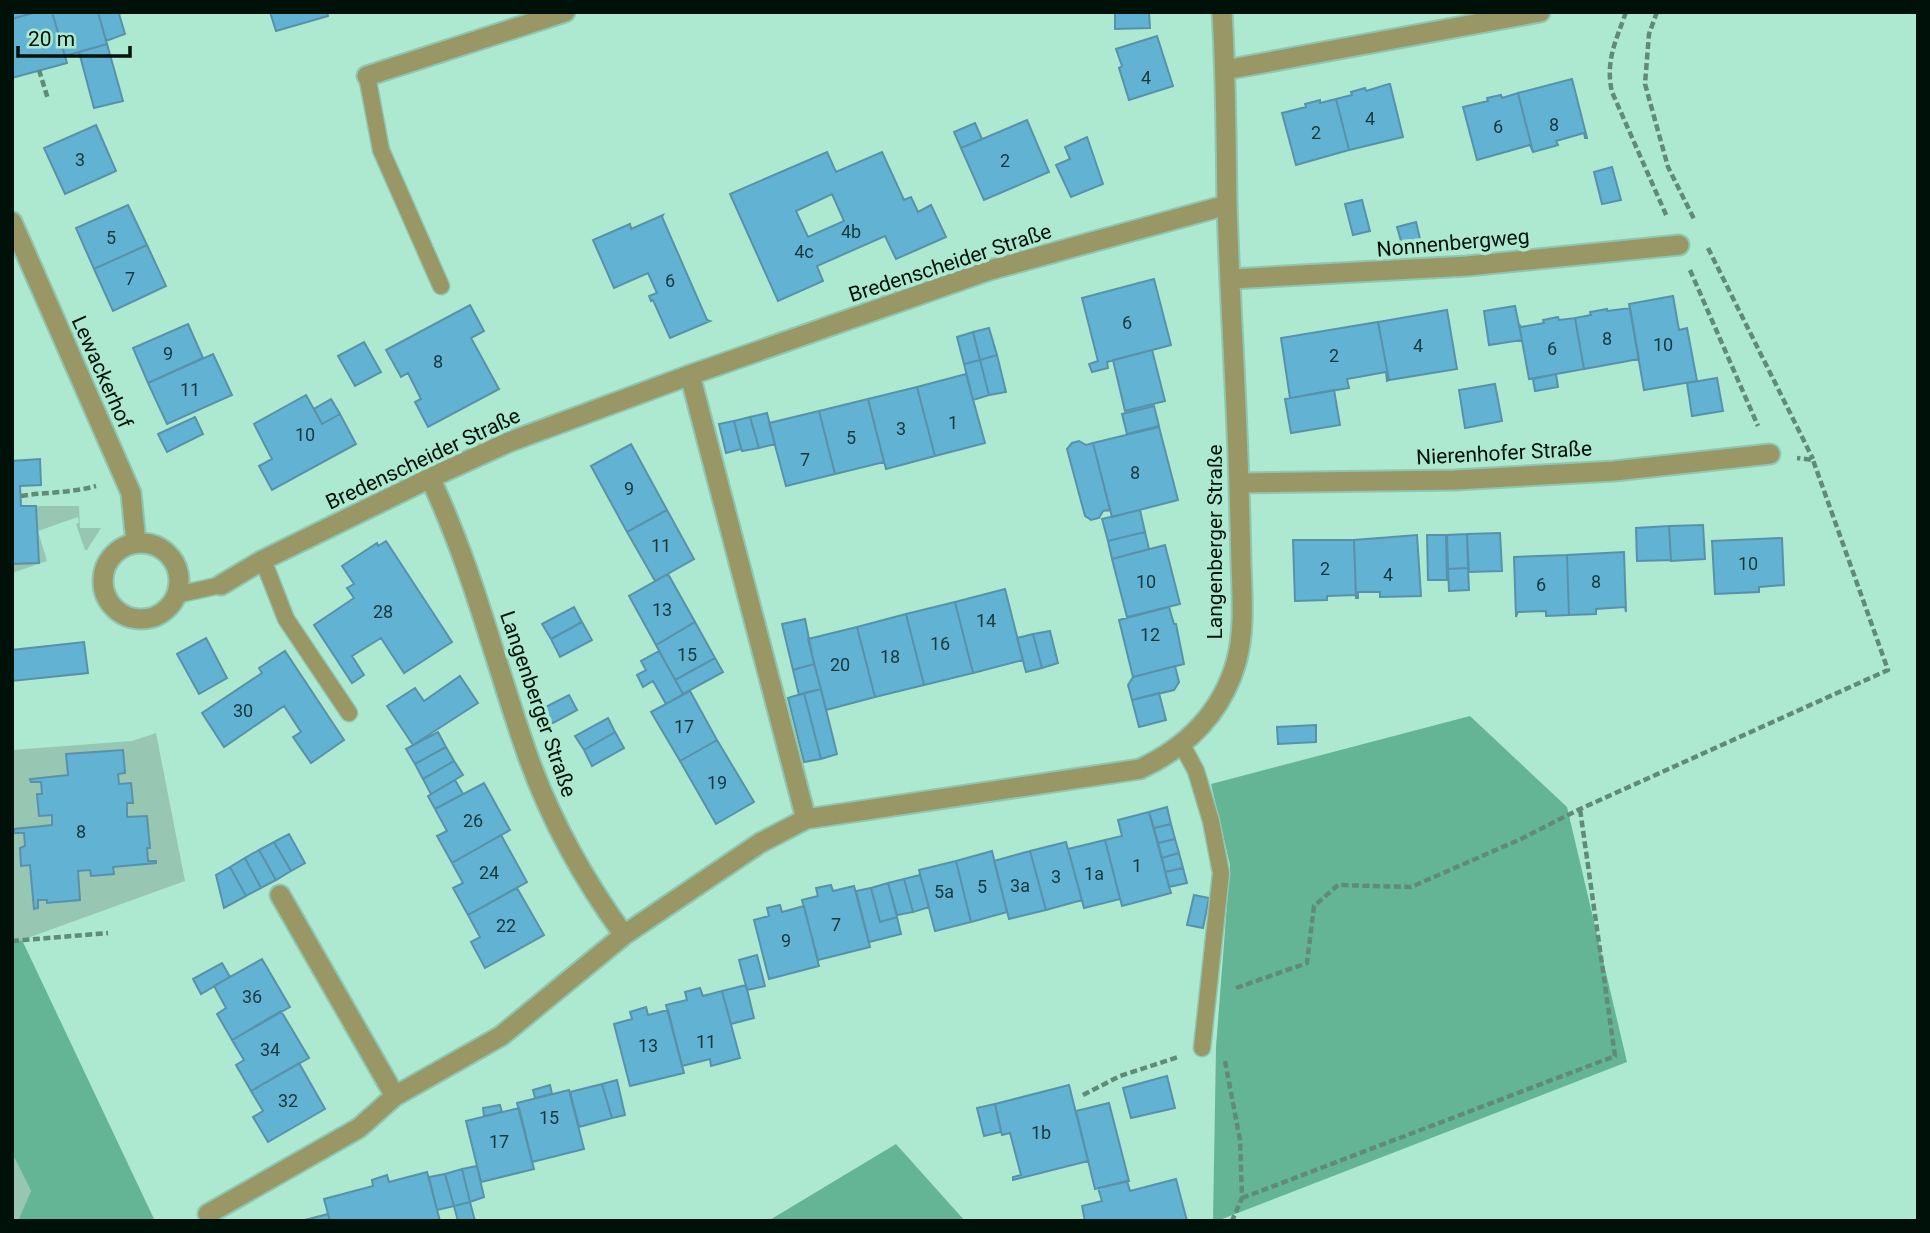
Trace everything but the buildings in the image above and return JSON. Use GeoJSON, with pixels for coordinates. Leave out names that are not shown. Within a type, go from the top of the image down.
{"type":"FeatureCollection","features":[{"type":"Feature","properties":{"kind":"street"},"geometry":{"type":"LineString","coordinates":[[367,76],[565,12]]}},
{"type":"Feature","properties":{"kind":"street","name":"Langenberger Straße"},"geometry":{"type":"LineString","coordinates":[[208,1214],[359,1128],[395,1097],[500,1036],[624,935],[760,843],[806,819],[1140,769],[1182,745],[1204,723],[1224,695],[1236,661],[1243,622],[1222,12]]}},
{"type":"Feature","properties":{"kind":"street"},"geometry":{"type":"LineString","coordinates":[[1226,70],[1540,12]]}},
{"type":"Feature","properties":{"kind":"street","name":"Bredenscheider Straße"},"geometry":{"type":"LineString","coordinates":[[221,585],[263,560],[509,442],[690,375],[990,270],[1227,205]]}},
{"type":"Feature","properties":{"kind":"street","name":"Lewackerhof"},"geometry":{"type":"LineString","coordinates":[[12,222],[131,493],[136,543]]}},
{"type":"Feature","properties":{"kind":"street","name":"Nonnenbergweg"},"geometry":{"type":"LineString","coordinates":[[1231,279],[1467,266],[1679,245]]}},
{"type":"Feature","properties":{"kind":"street"},"geometry":{"type":"LineString","coordinates":[[690,375],[806,819]]}},
{"type":"Feature","properties":{"kind":"street","name":"Nierenhofer Straße"},"geometry":{"type":"LineString","coordinates":[[1240,483],[1482,478],[1614,471],[1770,454]]}},
{"type":"Feature","properties":{"kind":"street","name":"Langenberger Straße"},"geometry":{"type":"LineString","coordinates":[[430,478],[443,503],[481,608],[526,750],[557,825],[598,900],[624,935]]}},
{"type":"Feature","properties":{"kind":"street"},"geometry":{"type":"LineString","coordinates":[[136,543],[161,549],[171,557],[177,569],[179,582],[176,595],[170,606],[147,619],[124,615],[107,598],[104,575],[108,564],[115,554],[136,543]]}},
{"type":"Feature","properties":{"kind":"street"},"geometry":{"type":"LineString","coordinates":[[280,895],[395,1097]]}},
{"type":"Feature","properties":{"kind":"lane"},"geometry":{"type":"LineString","coordinates":[[367,76],[381,150],[441,286]]}},
{"type":"Feature","properties":{"kind":"lane"},"geometry":{"type":"LineString","coordinates":[[263,560],[286,619],[349,713]]}},
{"type":"Feature","properties":{"kind":"lane"},"geometry":{"type":"LineString","coordinates":[[176,595],[221,585]]}},
{"type":"Feature","properties":{"kind":"lane"},"geometry":{"type":"LineString","coordinates":[[1182,745],[1196,771],[1211,821],[1221,873],[1203,1041]]}},
{"type":"Feature","properties":{"kind":"path"},"geometry":{"type":"LineString","coordinates":[[1657,12],[1649,34],[1645,85],[1668,167],[1698,228]]}},
{"type":"Feature","properties":{"kind":"path"},"geometry":{"type":"LineString","coordinates":[[39,70],[48,99]]}},
{"type":"Feature","properties":{"kind":"path"},"geometry":{"type":"LineString","coordinates":[[1208,998],[1307,963],[1314,906],[1338,885],[1411,887],[1888,670],[1813,460],[1704,240]]}},
{"type":"Feature","properties":{"kind":"path"},"geometry":{"type":"LineString","coordinates":[[1770,454],[1813,460]]}},
{"type":"Feature","properties":{"kind":"path"},"geometry":{"type":"LineString","coordinates":[[21,496],[79,491],[102,485]]}},
{"type":"Feature","properties":{"kind":"path"},"geometry":{"type":"LineString","coordinates":[[1242,1198],[1615,1056],[1580,809]]}},
{"type":"Feature","properties":{"kind":"path"},"geometry":{"type":"LineString","coordinates":[[12,941],[108,933]]}},
{"type":"Feature","properties":{"kind":"path"},"geometry":{"type":"LineString","coordinates":[[1083,1095],[1120,1076],[1219,1036],[1240,1140],[1242,1198],[1232,1221]]}},
{"type":"Feature","properties":{"kind":"green space"},"geometry":{"type":"Polygon","coordinates":[[[36,506],[79,506],[80,528],[101,528],[87,550],[76,524],[79,523],[78,517],[38,531],[47,561],[12,573],[12,564],[39,563],[36,506]]]}},
{"type":"Feature","properties":{"kind":"green space"},"geometry":{"type":"Polygon","coordinates":[[[1470,716],[1567,807],[1627,1062],[1213,1221],[1216,1047],[1230,865],[1211,784],[1470,716]]]}},
{"type":"Feature","properties":{"kind":"green space"},"geometry":{"type":"Polygon","coordinates":[[[156,733],[185,881],[12,942],[12,750],[132,741],[156,733]]]}},
{"type":"Feature","properties":{"kind":"green space"},"geometry":{"type":"Polygon","coordinates":[[[22,940],[155,1221],[19,1219],[31,1191],[12,1153],[12,942],[22,940]]]}},
{"type":"Feature","properties":{"kind":"green space"},"geometry":{"type":"Polygon","coordinates":[[[896,1144],[965,1221],[768,1221],[896,1144]]]}},
{"type":"Feature","properties":{"kind":"green space"},"geometry":{"type":"Polygon","coordinates":[[[12,1153],[31,1191],[20,1219],[40,1221],[12,1221],[12,1153]]]}}]}
